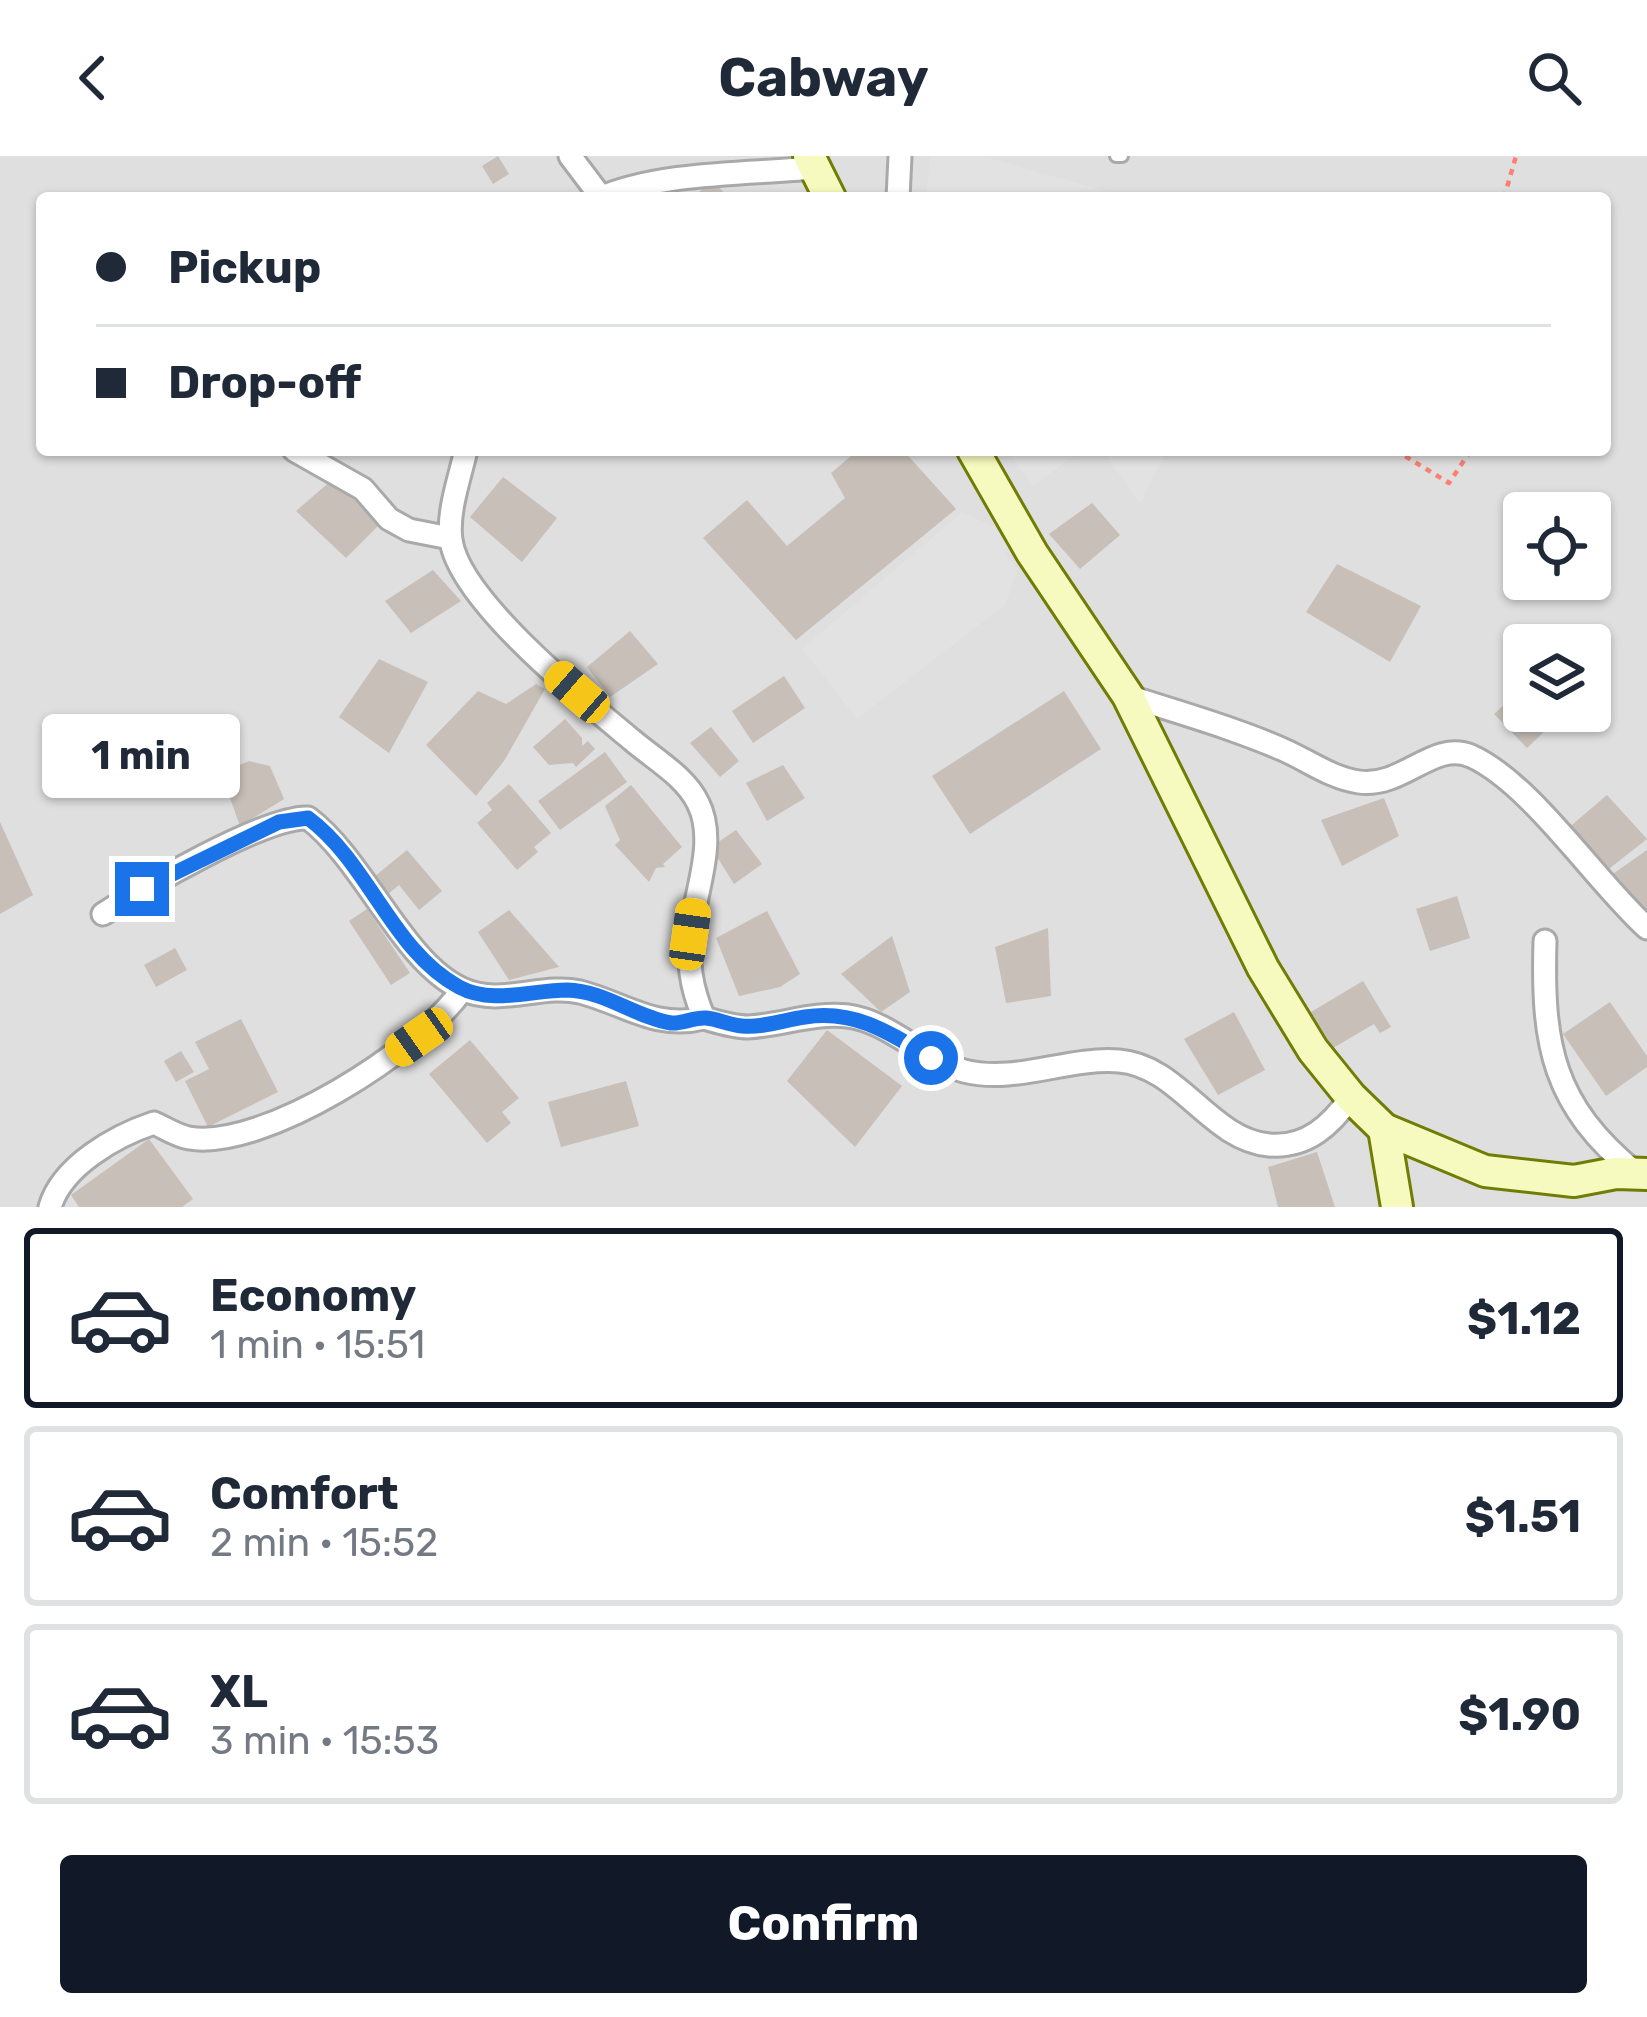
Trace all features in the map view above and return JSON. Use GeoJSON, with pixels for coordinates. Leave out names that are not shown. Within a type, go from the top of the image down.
{"type":"FeatureCollection","features":[{"type":"Feature","properties":{"kind":"street"},"geometry":{"type":"LineString","coordinates":[[570,156],[596,192]]}},
{"type":"Feature","properties":{"kind":"street"},"geometry":{"type":"LineString","coordinates":[[898,192],[900,156]]}},
{"type":"Feature","properties":{"kind":"street"},"geometry":{"type":"LineString","coordinates":[[615,192],[811,162],[827,192]]}},
{"type":"Feature","properties":{"kind":"street"},"geometry":{"type":"LineString","coordinates":[[305,456],[363,489],[389,519],[409,530],[450,538]]}},
{"type":"Feature","properties":{"kind":"street"},"geometry":{"type":"LineString","coordinates":[[465,456],[450,538],[460,568],[505,624],[549,668],[672,771],[698,802],[705,844],[689,965],[693,993],[704,1018]]}},
{"type":"Feature","properties":{"kind":"street"},"geometry":{"type":"LineString","coordinates":[[977,456],[1032,553],[1128,696],[1263,968],[1313,1050],[1351,1097],[1384,1129],[1485,1171],[1574,1181],[1616,1173],[1642,1174]]}},
{"type":"Feature","properties":{"kind":"street"},"geometry":{"type":"LineString","coordinates":[[1128,696],[1285,750],[1328,773],[1361,782],[1390,780],[1439,753],[1472,757],[1504,779],[1546,820],[1647,928]]}},
{"type":"Feature","properties":{"kind":"street"},"geometry":{"type":"LineString","coordinates":[[103,914],[142,889],[279,822],[308,818],[344,851],[413,945],[462,990],[512,996],[572,990],[620,1003],[653,1020],[679,1024],[704,1018],[746,1027],[810,1016],[849,1016],[871,1022],[931,1058],[993,1076],[1121,1061],[1148,1069],[1238,1137],[1271,1145],[1304,1140],[1331,1125],[1351,1097]]}},
{"type":"Feature","properties":{"kind":"street"},"geometry":{"type":"LineString","coordinates":[[1544,941],[1543,1009],[1559,1075],[1591,1130],[1642,1174]]}},
{"type":"Feature","properties":{"kind":"street"},"geometry":{"type":"LineString","coordinates":[[50,1207],[56,1185],[122,1134],[154,1123],[187,1138],[214,1138],[247,1133],[279,1120],[419,1037],[462,990]]}},
{"type":"Feature","properties":{"kind":"street"},"geometry":{"type":"LineString","coordinates":[[1384,1129],[1396,1207]]}},
{"type":"Feature","properties":{"kind":"path"},"geometry":{"type":"LineString","coordinates":[[1506,192],[1516,156]]}},
{"type":"Feature","properties":{"kind":"path"},"geometry":{"type":"LineString","coordinates":[[1406,456],[1449,483],[1467,456]]}},
{"type":"Feature","properties":{"kind":"shaded area"},"geometry":{"type":"Polygon","coordinates":[[[0,156],[1647,156],[1647,1207],[0,1207],[0,156]]]}},
{"type":"Feature","properties":{"kind":"shaded area"},"geometry":{"type":"Polygon","coordinates":[[[930,156],[983,156],[1109,192],[927,192],[930,156]]]}},
{"type":"Feature","properties":{"kind":"shaded area"},"geometry":{"type":"Polygon","coordinates":[[[1011,456],[1075,456],[1033,486],[1011,456]]]}},
{"type":"Feature","properties":{"kind":"shaded area"},"geometry":{"type":"Polygon","coordinates":[[[1106,456],[1164,456],[1140,504],[1106,456]]]}},
{"type":"Feature","properties":{"kind":"shaded area"},"geometry":{"type":"Polygon","coordinates":[[[962,512],[994,527],[1011,547],[1005,554],[1018,569],[1005,605],[857,719],[802,649],[962,512]]]}},
{"type":"Feature","properties":{"kind":"building"},"geometry":{"type":"Polygon","coordinates":[[[498,156],[509,174],[493,184],[482,166],[498,156]]]}},
{"type":"Feature","properties":{"kind":"building"},"geometry":{"type":"Polygon","coordinates":[[[712,180],[723,192],[699,192],[712,180]]]}},
{"type":"Feature","properties":{"kind":"building"},"geometry":{"type":"Polygon","coordinates":[[[851,456],[908,456],[956,509],[796,640],[703,538],[747,500],[787,546],[845,498],[831,473],[851,456]]]}},
{"type":"Feature","properties":{"kind":"building"},"geometry":{"type":"Polygon","coordinates":[[[503,477],[557,518],[522,562],[470,517],[503,477]]]}},
{"type":"Feature","properties":{"kind":"building"},"geometry":{"type":"Polygon","coordinates":[[[333,479],[380,524],[346,558],[296,511],[333,479]]]}},
{"type":"Feature","properties":{"kind":"building"},"geometry":{"type":"Polygon","coordinates":[[[1092,503],[1120,535],[1080,569],[1049,534],[1092,503]]]}},
{"type":"Feature","properties":{"kind":"building"},"geometry":{"type":"Polygon","coordinates":[[[1337,564],[1421,606],[1390,662],[1306,612],[1337,564]]]}},
{"type":"Feature","properties":{"kind":"building"},"geometry":{"type":"Polygon","coordinates":[[[433,570],[461,601],[411,633],[385,601],[433,570]]]}},
{"type":"Feature","properties":{"kind":"building"},"geometry":{"type":"Polygon","coordinates":[[[630,631],[658,664],[610,697],[587,667],[630,631]]]}},
{"type":"Feature","properties":{"kind":"building"},"geometry":{"type":"Polygon","coordinates":[[[379,659],[428,682],[389,753],[339,717],[379,659]]]}},
{"type":"Feature","properties":{"kind":"building"},"geometry":{"type":"Polygon","coordinates":[[[784,676],[805,708],[753,743],[732,711],[784,676]]]}},
{"type":"Feature","properties":{"kind":"building"},"geometry":{"type":"Polygon","coordinates":[[[536,684],[545,689],[504,761],[476,796],[426,745],[478,691],[506,704],[536,684]]]}},
{"type":"Feature","properties":{"kind":"building"},"geometry":{"type":"Polygon","coordinates":[[[1064,691],[1101,749],[970,834],[932,776],[1064,691]]]}},
{"type":"Feature","properties":{"kind":"building"},"geometry":{"type":"Polygon","coordinates":[[[565,719],[582,738],[582,746],[588,741],[595,749],[576,767],[573,763],[549,765],[533,747],[565,719]]]}},
{"type":"Feature","properties":{"kind":"building"},"geometry":{"type":"Polygon","coordinates":[[[711,727],[739,761],[720,777],[690,743],[711,727]]]}},
{"type":"Feature","properties":{"kind":"building"},"geometry":{"type":"Polygon","coordinates":[[[1511,732],[1544,732],[1527,748],[1511,732]]]}},
{"type":"Feature","properties":{"kind":"building"},"geometry":{"type":"Polygon","coordinates":[[[605,752],[627,782],[560,830],[538,801],[605,752]]]}},
{"type":"Feature","properties":{"kind":"building"},"geometry":{"type":"Polygon","coordinates":[[[249,761],[270,766],[284,799],[240,826],[221,773],[249,761]]]}},
{"type":"Feature","properties":{"kind":"building"},"geometry":{"type":"Polygon","coordinates":[[[783,765],[805,798],[767,821],[746,783],[783,765]]]}},
{"type":"Feature","properties":{"kind":"building"},"geometry":{"type":"Polygon","coordinates":[[[509,784],[551,833],[517,870],[477,823],[492,810],[487,803],[509,784]]]}},
{"type":"Feature","properties":{"kind":"building"},"geometry":{"type":"Polygon","coordinates":[[[631,785],[682,847],[665,867],[656,868],[649,882],[615,845],[620,840],[605,806],[631,785]]]}},
{"type":"Feature","properties":{"kind":"building"},"geometry":{"type":"Polygon","coordinates":[[[1607,795],[1647,839],[1605,872],[1566,830],[1607,795]]]}},
{"type":"Feature","properties":{"kind":"building"},"geometry":{"type":"Polygon","coordinates":[[[1384,798],[1399,836],[1342,866],[1321,820],[1384,798]]]}},
{"type":"Feature","properties":{"kind":"building"},"geometry":{"type":"Polygon","coordinates":[[[0,822],[33,895],[0,914],[0,822]]]}},
{"type":"Feature","properties":{"kind":"building"},"geometry":{"type":"Polygon","coordinates":[[[736,830],[762,864],[734,884],[711,847],[736,830]]]}},
{"type":"Feature","properties":{"kind":"building"},"geometry":{"type":"Polygon","coordinates":[[[407,850],[442,891],[419,910],[399,885],[382,899],[369,881],[407,850]]]}},
{"type":"Feature","properties":{"kind":"building"},"geometry":{"type":"Polygon","coordinates":[[[1647,850],[1647,918],[1607,878],[1647,850]]]}},
{"type":"Feature","properties":{"kind":"building"},"geometry":{"type":"Polygon","coordinates":[[[1457,896],[1470,938],[1430,951],[1416,909],[1457,896]]]}},
{"type":"Feature","properties":{"kind":"building"},"geometry":{"type":"Polygon","coordinates":[[[367,909],[410,973],[391,985],[349,921],[367,909]]]}},
{"type":"Feature","properties":{"kind":"building"},"geometry":{"type":"Polygon","coordinates":[[[509,910],[559,967],[509,980],[478,932],[509,910]]]}},
{"type":"Feature","properties":{"kind":"building"},"geometry":{"type":"Polygon","coordinates":[[[767,911],[800,974],[780,987],[739,996],[716,938],[767,911]]]}},
{"type":"Feature","properties":{"kind":"building"},"geometry":{"type":"Polygon","coordinates":[[[1048,928],[1051,996],[1006,1003],[995,947],[1048,928]]]}},
{"type":"Feature","properties":{"kind":"building"},"geometry":{"type":"Polygon","coordinates":[[[892,936],[910,992],[881,1012],[841,974],[892,936]]]}},
{"type":"Feature","properties":{"kind":"building"},"geometry":{"type":"Polygon","coordinates":[[[175,948],[187,970],[156,987],[144,965],[175,948]]]}},
{"type":"Feature","properties":{"kind":"building"},"geometry":{"type":"Polygon","coordinates":[[[1363,981],[1391,1027],[1380,1033],[1374,1024],[1333,1048],[1311,1012],[1363,981]]]}},
{"type":"Feature","properties":{"kind":"building"},"geometry":{"type":"Polygon","coordinates":[[[1610,1002],[1647,1056],[1647,1067],[1606,1096],[1563,1034],[1610,1002]]]}},
{"type":"Feature","properties":{"kind":"building"},"geometry":{"type":"Polygon","coordinates":[[[1234,1012],[1265,1070],[1218,1095],[1184,1039],[1234,1012]]]}},
{"type":"Feature","properties":{"kind":"building"},"geometry":{"type":"Polygon","coordinates":[[[241,1019],[278,1092],[208,1127],[185,1081],[209,1069],[195,1042],[241,1019]]]}},
{"type":"Feature","properties":{"kind":"building"},"geometry":{"type":"Polygon","coordinates":[[[827,1030],[902,1086],[855,1147],[787,1081],[827,1030]]]}},
{"type":"Feature","properties":{"kind":"building"},"geometry":{"type":"Polygon","coordinates":[[[470,1040],[519,1098],[502,1112],[511,1123],[487,1143],[429,1074],[470,1040]]]}},
{"type":"Feature","properties":{"kind":"building"},"geometry":{"type":"Polygon","coordinates":[[[181,1051],[194,1072],[176,1082],[164,1061],[181,1051]]]}},
{"type":"Feature","properties":{"kind":"building"},"geometry":{"type":"Polygon","coordinates":[[[626,1081],[639,1126],[561,1147],[548,1102],[626,1081]]]}},
{"type":"Feature","properties":{"kind":"building"},"geometry":{"type":"Polygon","coordinates":[[[149,1139],[193,1199],[182,1207],[79,1207],[71,1195],[149,1139]]]}},
{"type":"Feature","properties":{"kind":"building"},"geometry":{"type":"Polygon","coordinates":[[[1317,1152],[1335,1207],[1278,1207],[1268,1167],[1317,1152]]]}},
{"type":"Feature","properties":{"kind":"route"},"geometry":{"type":"LineString","coordinates":[[142,889],[279,822],[308,818],[344,851],[413,945],[462,990],[512,996],[572,990],[620,1003],[653,1020],[679,1024],[704,1018],[746,1027],[810,1016],[849,1016],[871,1022],[931,1058]]}}]}
